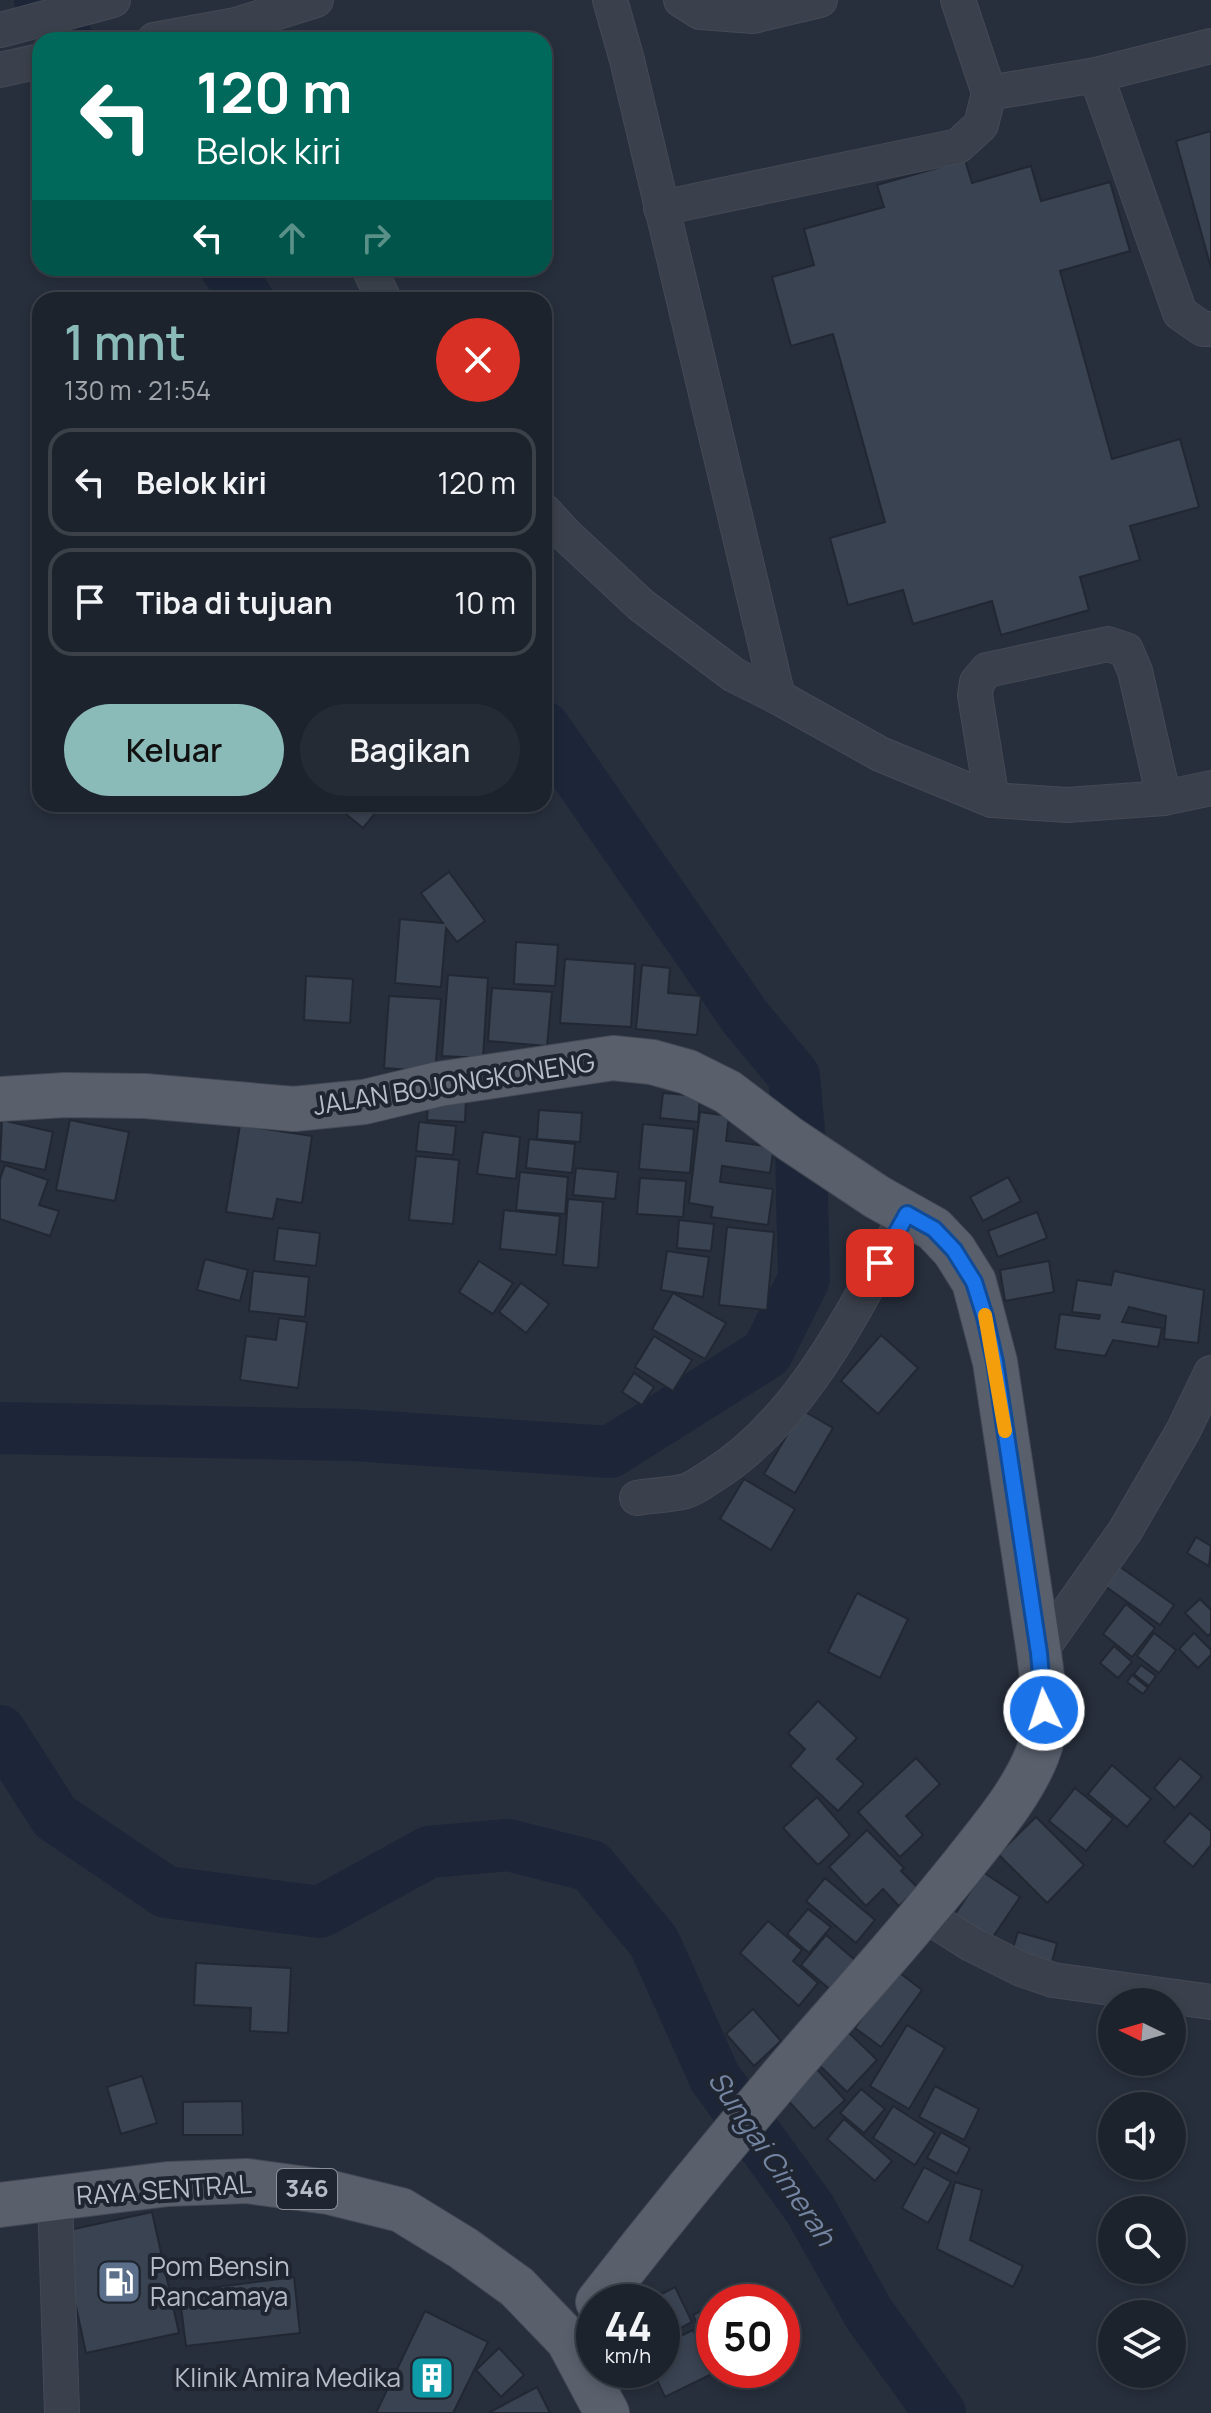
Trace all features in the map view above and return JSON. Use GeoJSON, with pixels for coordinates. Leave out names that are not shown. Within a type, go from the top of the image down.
{"type":"FeatureCollection","features":[{"type":"Feature","properties":{"kind":"main road","name":"JALAN BOJONGKONENG"},"geometry":{"type":"LineString","coordinates":[[0,1099],[65,1095],[145,1096],[294,1109],[364,1102],[439,1084],[613,1058],[652,1062],[688,1072],[728,1092],[790,1139],[934,1229],[954,1250],[974,1282],[995,1362],[1039,1653],[1044,1727],[1038,1754],[1003,1811],[924,1914],[685,2189],[611,2284]]}},
{"type":"Feature","properties":{"kind":"main road","name":"RAYA SENTRAL"},"geometry":{"type":"LineString","coordinates":[[0,2205],[168,2184],[247,2181],[328,2192],[401,2210],[463,2248],[517,2287],[568,2340]]}},
{"type":"Feature","properties":{"kind":"main road","name":"JALAN BOJONGKONENG"},"geometry":{"type":"LineString","coordinates":[[568,2340],[576,2330]]}},
{"type":"Feature","properties":{"kind":"main road","name":"346"},"geometry":{"type":"LineString","coordinates":[[568,2340],[607,2413]]}},
{"type":"Feature","properties":{"kind":"street"},"geometry":{"type":"LineString","coordinates":[[10,28],[113,0]]}},
{"type":"Feature","properties":{"kind":"street"},"geometry":{"type":"LineString","coordinates":[[191,32],[316,0]]}},
{"type":"Feature","properties":{"kind":"street"},"geometry":{"type":"LineString","coordinates":[[610,0],[778,697]]}},
{"type":"Feature","properties":{"kind":"street"},"geometry":{"type":"LineString","coordinates":[[681,0],[700,12],[753,16],[820,0]]}},
{"type":"Feature","properties":{"kind":"street"},"geometry":{"type":"LineString","coordinates":[[661,208],[958,146],[981,125],[989,93],[958,0]]}},
{"type":"Feature","properties":{"kind":"street"},"geometry":{"type":"LineString","coordinates":[[989,93],[1096,75],[1211,46]]}},
{"type":"Feature","properties":{"kind":"street"},"geometry":{"type":"LineString","coordinates":[[1096,75],[1180,313],[1203,329],[1211,329]]}},
{"type":"Feature","properties":{"kind":"street"},"geometry":{"type":"LineString","coordinates":[[552,520],[641,605],[734,675],[880,754],[992,800],[1067,805],[1164,798],[1211,788]]}},
{"type":"Feature","properties":{"kind":"street"},"geometry":{"type":"LineString","coordinates":[[992,800],[975,695],[977,682],[987,670],[1108,644],[1126,650],[1135,671],[1164,798]]}},
{"type":"Feature","properties":{"kind":"street"},"geometry":{"type":"LineString","coordinates":[[637,1498],[688,1490],[727,1466],[762,1436],[796,1398],[836,1337],[892,1205]]}},
{"type":"Feature","properties":{"kind":"street"},"geometry":{"type":"LineString","coordinates":[[1039,1653],[1125,1531],[1183,1431],[1211,1373]]}},
{"type":"Feature","properties":{"kind":"street"},"geometry":{"type":"LineString","coordinates":[[924,1914],[971,1944],[1021,1969],[1053,1980],[1211,2002]]}},
{"type":"Feature","properties":{"kind":"street"},"geometry":{"type":"LineString","coordinates":[[55,2197],[62,2413]]}},
{"type":"Feature","properties":{"kind":"building"},"geometry":{"type":"Polygon","coordinates":[[[1211,131],[1211,268],[1176,141],[1211,131]]]}},
{"type":"Feature","properties":{"kind":"building"},"geometry":{"type":"Polygon","coordinates":[[[965,160],[972,183],[1031,166],[1041,201],[1110,182],[1130,251],[1060,271],[1112,459],[1180,439],[1199,507],[1130,526],[1140,560],[1080,577],[1089,610],[1001,635],[992,601],[913,624],[903,590],[848,605],[830,538],[885,522],[833,334],[791,346],[772,277],[814,265],[804,229],[884,207],[877,185],[965,160]]]}},
{"type":"Feature","properties":{"kind":"building"},"geometry":{"type":"Polygon","coordinates":[[[343,812],[376,812],[363,828],[343,812]]]}},
{"type":"Feature","properties":{"kind":"building"},"geometry":{"type":"Polygon","coordinates":[[[449,872],[485,921],[457,942],[446,928],[441,987],[395,983],[400,919],[443,923],[421,893],[449,872]]]}},
{"type":"Feature","properties":{"kind":"building"},"geometry":{"type":"Polygon","coordinates":[[[516,942],[558,945],[555,986],[514,984],[516,942]]]}},
{"type":"Feature","properties":{"kind":"building"},"geometry":{"type":"Polygon","coordinates":[[[565,959],[635,964],[631,1027],[560,1023],[565,959]]]}},
{"type":"Feature","properties":{"kind":"building"},"geometry":{"type":"Polygon","coordinates":[[[642,965],[670,968],[668,993],[701,996],[697,1035],[636,1029],[642,965]]]}},
{"type":"Feature","properties":{"kind":"building"},"geometry":{"type":"Polygon","coordinates":[[[448,975],[488,978],[483,1058],[442,1056],[448,975]]]}},
{"type":"Feature","properties":{"kind":"building"},"geometry":{"type":"Polygon","coordinates":[[[306,976],[353,979],[350,1023],[304,1020],[306,976]]]}},
{"type":"Feature","properties":{"kind":"building"},"geometry":{"type":"Polygon","coordinates":[[[492,988],[552,992],[547,1046],[488,1041],[492,988]]]}},
{"type":"Feature","properties":{"kind":"building"},"geometry":{"type":"Polygon","coordinates":[[[389,996],[441,999],[435,1072],[384,1068],[389,996]]]}},
{"type":"Feature","properties":{"kind":"building"},"geometry":{"type":"Polygon","coordinates":[[[663,1093],[700,1096],[698,1122],[660,1118],[663,1093]]]}},
{"type":"Feature","properties":{"kind":"building"},"geometry":{"type":"Polygon","coordinates":[[[428,1097],[466,1100],[465,1122],[427,1120],[428,1097]]]}},
{"type":"Feature","properties":{"kind":"building"},"geometry":{"type":"Polygon","coordinates":[[[539,1110],[582,1113],[580,1142],[537,1139],[539,1110]]]}},
{"type":"Feature","properties":{"kind":"building"},"geometry":{"type":"Polygon","coordinates":[[[700,1112],[729,1116],[726,1141],[774,1147],[770,1173],[722,1166],[720,1182],[773,1189],[768,1225],[711,1217],[713,1207],[689,1203],[700,1112]]]}},
{"type":"Feature","properties":{"kind":"building"},"geometry":{"type":"Polygon","coordinates":[[[2,1120],[53,1132],[45,1170],[0,1161],[2,1120]]]}},
{"type":"Feature","properties":{"kind":"building"},"geometry":{"type":"Polygon","coordinates":[[[70,1120],[129,1132],[115,1201],[56,1190],[70,1120]]]}},
{"type":"Feature","properties":{"kind":"building"},"geometry":{"type":"Polygon","coordinates":[[[419,1122],[456,1126],[453,1155],[416,1151],[419,1122]]]}},
{"type":"Feature","properties":{"kind":"building"},"geometry":{"type":"Polygon","coordinates":[[[643,1124],[694,1129],[690,1173],[639,1169],[643,1124]]]}},
{"type":"Feature","properties":{"kind":"building"},"geometry":{"type":"Polygon","coordinates":[[[240,1125],[312,1136],[302,1203],[277,1199],[273,1219],[226,1212],[240,1125]]]}},
{"type":"Feature","properties":{"kind":"building"},"geometry":{"type":"Polygon","coordinates":[[[483,1132],[520,1137],[516,1179],[477,1174],[483,1132]]]}},
{"type":"Feature","properties":{"kind":"building"},"geometry":{"type":"Polygon","coordinates":[[[529,1139],[575,1144],[572,1173],[526,1168],[529,1139]]]}},
{"type":"Feature","properties":{"kind":"building"},"geometry":{"type":"Polygon","coordinates":[[[416,1156],[459,1160],[453,1224],[409,1220],[416,1156]]]}},
{"type":"Feature","properties":{"kind":"building"},"geometry":{"type":"Polygon","coordinates":[[[5,1165],[48,1180],[39,1205],[59,1211],[50,1236],[0,1219],[0,1179],[5,1165]]]}},
{"type":"Feature","properties":{"kind":"building"},"geometry":{"type":"Polygon","coordinates":[[[576,1168],[618,1172],[615,1199],[573,1195],[576,1168]]]}},
{"type":"Feature","properties":{"kind":"building"},"geometry":{"type":"Polygon","coordinates":[[[520,1172],[568,1177],[565,1214],[516,1210],[520,1172]]]}},
{"type":"Feature","properties":{"kind":"building"},"geometry":{"type":"Polygon","coordinates":[[[1008,1177],[1021,1201],[983,1221],[970,1197],[1008,1177]]]}},
{"type":"Feature","properties":{"kind":"building"},"geometry":{"type":"Polygon","coordinates":[[[640,1178],[686,1181],[683,1217],[637,1214],[640,1178]]]}},
{"type":"Feature","properties":{"kind":"building"},"geometry":{"type":"Polygon","coordinates":[[[568,1199],[603,1202],[598,1268],[563,1265],[568,1199]]]}},
{"type":"Feature","properties":{"kind":"building"},"geometry":{"type":"Polygon","coordinates":[[[504,1210],[560,1216],[556,1255],[500,1249],[504,1210]]]}},
{"type":"Feature","properties":{"kind":"building"},"geometry":{"type":"Polygon","coordinates":[[[1037,1212],[1047,1238],[998,1257],[988,1231],[1037,1212]]]}},
{"type":"Feature","properties":{"kind":"building"},"geometry":{"type":"Polygon","coordinates":[[[679,1220],[714,1224],[711,1251],[677,1248],[679,1220]]]}},
{"type":"Feature","properties":{"kind":"building"},"geometry":{"type":"Polygon","coordinates":[[[727,1227],[774,1232],[767,1310],[719,1305],[727,1227]]]}},
{"type":"Feature","properties":{"kind":"building"},"geometry":{"type":"Polygon","coordinates":[[[278,1228],[320,1233],[316,1266],[274,1261],[278,1228]]]}},
{"type":"Feature","properties":{"kind":"building"},"geometry":{"type":"Polygon","coordinates":[[[667,1251],[709,1257],[703,1297],[661,1290],[667,1251]]]}},
{"type":"Feature","properties":{"kind":"building"},"geometry":{"type":"Polygon","coordinates":[[[205,1259],[248,1270],[240,1301],[197,1290],[205,1259]]]}},
{"type":"Feature","properties":{"kind":"building"},"geometry":{"type":"Polygon","coordinates":[[[479,1261],[513,1283],[493,1314],[459,1292],[479,1261]]]}},
{"type":"Feature","properties":{"kind":"building"},"geometry":{"type":"Polygon","coordinates":[[[1049,1261],[1054,1292],[1005,1301],[1000,1270],[1049,1261]]]}},
{"type":"Feature","properties":{"kind":"building"},"geometry":{"type":"Polygon","coordinates":[[[253,1271],[309,1277],[305,1317],[249,1311],[253,1271]]]}},
{"type":"Feature","properties":{"kind":"building"},"geometry":{"type":"Polygon","coordinates":[[[1114,1271],[1204,1290],[1198,1343],[1164,1339],[1166,1316],[1129,1307],[1122,1322],[1162,1328],[1158,1347],[1113,1340],[1105,1356],[1055,1349],[1060,1314],[1099,1319],[1100,1315],[1072,1312],[1077,1280],[1111,1285],[1114,1271]]]}},
{"type":"Feature","properties":{"kind":"building"},"geometry":{"type":"Polygon","coordinates":[[[521,1283],[549,1304],[526,1333],[499,1312],[521,1283]]]}},
{"type":"Feature","properties":{"kind":"building"},"geometry":{"type":"Polygon","coordinates":[[[673,1293],[726,1323],[705,1359],[652,1329],[673,1293]]]}},
{"type":"Feature","properties":{"kind":"building"},"geometry":{"type":"Polygon","coordinates":[[[279,1318],[307,1322],[298,1388],[240,1380],[246,1336],[276,1340],[279,1318]]]}},
{"type":"Feature","properties":{"kind":"building"},"geometry":{"type":"Polygon","coordinates":[[[881,1335],[918,1368],[878,1414],[841,1381],[881,1335]]]}},
{"type":"Feature","properties":{"kind":"building"},"geometry":{"type":"Polygon","coordinates":[[[654,1336],[692,1360],[673,1391],[635,1367],[654,1336]]]}},
{"type":"Feature","properties":{"kind":"building"},"geometry":{"type":"Polygon","coordinates":[[[634,1373],[654,1387],[642,1405],[622,1392],[634,1373]]]}},
{"type":"Feature","properties":{"kind":"building"},"geometry":{"type":"Polygon","coordinates":[[[802,1410],[833,1428],[795,1493],[764,1474],[802,1410]]]}},
{"type":"Feature","properties":{"kind":"building"},"geometry":{"type":"Polygon","coordinates":[[[744,1479],[795,1509],[771,1550],[720,1519],[744,1479]]]}},
{"type":"Feature","properties":{"kind":"building"},"geometry":{"type":"Polygon","coordinates":[[[1196,1537],[1211,1546],[1209,1566],[1187,1553],[1196,1537]]]}},
{"type":"Feature","properties":{"kind":"building"},"geometry":{"type":"Polygon","coordinates":[[[1116,1564],[1174,1605],[1160,1625],[1102,1584],[1116,1564]]]}},
{"type":"Feature","properties":{"kind":"building"},"geometry":{"type":"Polygon","coordinates":[[[857,1593],[908,1619],[880,1678],[828,1652],[857,1593]]]}},
{"type":"Feature","properties":{"kind":"building"},"geometry":{"type":"Polygon","coordinates":[[[1200,1599],[1211,1610],[1211,1633],[1208,1636],[1185,1613],[1200,1599]]]}},
{"type":"Feature","properties":{"kind":"building"},"geometry":{"type":"Polygon","coordinates":[[[1126,1604],[1155,1628],[1132,1657],[1103,1634],[1126,1604]]]}},
{"type":"Feature","properties":{"kind":"building"},"geometry":{"type":"Polygon","coordinates":[[[1154,1633],[1176,1650],[1159,1673],[1137,1656],[1154,1633]]]}},
{"type":"Feature","properties":{"kind":"building"},"geometry":{"type":"Polygon","coordinates":[[[1194,1633],[1211,1650],[1211,1655],[1198,1668],[1179,1649],[1194,1633]]]}},
{"type":"Feature","properties":{"kind":"building"},"geometry":{"type":"Polygon","coordinates":[[[1114,1646],[1132,1662],[1118,1678],[1100,1663],[1114,1646]]]}},
{"type":"Feature","properties":{"kind":"building"},"geometry":{"type":"Polygon","coordinates":[[[1141,1665],[1156,1676],[1149,1686],[1134,1674],[1141,1665]]]}},
{"type":"Feature","properties":{"kind":"building"},"geometry":{"type":"Polygon","coordinates":[[[1132,1675],[1148,1688],[1143,1694],[1127,1682],[1132,1675]]]}},
{"type":"Feature","properties":{"kind":"building"},"geometry":{"type":"Polygon","coordinates":[[[818,1701],[857,1738],[837,1759],[864,1784],[838,1811],[790,1766],[805,1749],[788,1733],[818,1701]]]}},
{"type":"Feature","properties":{"kind":"building"},"geometry":{"type":"Polygon","coordinates":[[[916,1758],[940,1784],[906,1816],[923,1835],[900,1857],[858,1812],[916,1758]]]}},
{"type":"Feature","properties":{"kind":"building"},"geometry":{"type":"Polygon","coordinates":[[[1180,1758],[1202,1777],[1175,1808],[1154,1788],[1180,1758]]]}},
{"type":"Feature","properties":{"kind":"building"},"geometry":{"type":"Polygon","coordinates":[[[1112,1765],[1151,1799],[1127,1827],[1088,1794],[1112,1765]]]}},
{"type":"Feature","properties":{"kind":"building"},"geometry":{"type":"Polygon","coordinates":[[[1075,1788],[1113,1819],[1086,1851],[1049,1821],[1075,1788]]]}},
{"type":"Feature","properties":{"kind":"building"},"geometry":{"type":"Polygon","coordinates":[[[817,1797],[850,1835],[818,1865],[783,1828],[817,1797]]]}},
{"type":"Feature","properties":{"kind":"building"},"geometry":{"type":"Polygon","coordinates":[[[1190,1813],[1211,1831],[1211,1845],[1193,1867],[1164,1842],[1190,1813]]]}},
{"type":"Feature","properties":{"kind":"building"},"geometry":{"type":"Polygon","coordinates":[[[1036,1817],[1084,1865],[1047,1903],[998,1854],[1036,1817]]]}},
{"type":"Feature","properties":{"kind":"building"},"geometry":{"type":"Polygon","coordinates":[[[867,1830],[904,1868],[901,1871],[918,1888],[899,1906],[883,1889],[866,1906],[829,1867],[867,1830]]]}},
{"type":"Feature","properties":{"kind":"building"},"geometry":{"type":"Polygon","coordinates":[[[983,1872],[1020,1897],[986,1947],[950,1922],[983,1872]]]}},
{"type":"Feature","properties":{"kind":"building"},"geometry":{"type":"Polygon","coordinates":[[[825,1878],[875,1920],[856,1943],[806,1901],[825,1878]]]}},
{"type":"Feature","properties":{"kind":"building"},"geometry":{"type":"Polygon","coordinates":[[[808,1909],[831,1927],[809,1953],[787,1934],[808,1909]]]}},
{"type":"Feature","properties":{"kind":"building"},"geometry":{"type":"Polygon","coordinates":[[[768,1921],[802,1950],[793,1961],[818,1983],[799,2006],[740,1953],[768,1921]]]}},
{"type":"Feature","properties":{"kind":"building"},"geometry":{"type":"Polygon","coordinates":[[[1018,1932],[1057,1943],[1050,1969],[1010,1957],[1018,1932]]]}},
{"type":"Feature","properties":{"kind":"building"},"geometry":{"type":"Polygon","coordinates":[[[826,1935],[856,1961],[832,1991],[801,1965],[826,1935]]]}},
{"type":"Feature","properties":{"kind":"building"},"geometry":{"type":"Polygon","coordinates":[[[196,1963],[291,1968],[288,2033],[250,2031],[251,2008],[194,2005],[196,1963]]]}},
{"type":"Feature","properties":{"kind":"building"},"geometry":{"type":"Polygon","coordinates":[[[896,1970],[922,1990],[881,2047],[855,2028],[896,1970]]]}},
{"type":"Feature","properties":{"kind":"building"},"geometry":{"type":"Polygon","coordinates":[[[753,2009],[781,2041],[754,2066],[726,2034],[753,2009]]]}},
{"type":"Feature","properties":{"kind":"building"},"geometry":{"type":"Polygon","coordinates":[[[907,2025],[945,2048],[909,2109],[870,2086],[907,2025]]]}},
{"type":"Feature","properties":{"kind":"building"},"geometry":{"type":"Polygon","coordinates":[[[847,2031],[877,2060],[847,2092],[817,2063],[847,2031]]]}},
{"type":"Feature","properties":{"kind":"building"},"geometry":{"type":"Polygon","coordinates":[[[814,2066],[845,2100],[814,2129],[783,2095],[814,2066]]]}},
{"type":"Feature","properties":{"kind":"building"},"geometry":{"type":"Polygon","coordinates":[[[142,2076],[157,2123],[121,2134],[107,2087],[142,2076]]]}},
{"type":"Feature","properties":{"kind":"building"},"geometry":{"type":"Polygon","coordinates":[[[935,2086],[979,2109],[964,2140],[919,2117],[935,2086]]]}},
{"type":"Feature","properties":{"kind":"building"},"geometry":{"type":"Polygon","coordinates":[[[861,2089],[885,2109],[864,2133],[840,2113],[861,2089]]]}},
{"type":"Feature","properties":{"kind":"building"},"geometry":{"type":"Polygon","coordinates":[[[242,2101],[243,2135],[183,2135],[183,2102],[242,2101]]]}},
{"type":"Feature","properties":{"kind":"building"},"geometry":{"type":"Polygon","coordinates":[[[893,2106],[935,2133],[915,2165],[873,2138],[893,2106]]]}},
{"type":"Feature","properties":{"kind":"building"},"geometry":{"type":"Polygon","coordinates":[[[844,2119],[892,2161],[875,2181],[827,2139],[844,2119]]]}},
{"type":"Feature","properties":{"kind":"building"},"geometry":{"type":"Polygon","coordinates":[[[941,2132],[970,2148],[957,2174],[927,2158],[941,2132]]]}},
{"type":"Feature","properties":{"kind":"building"},"geometry":{"type":"Polygon","coordinates":[[[924,2167],[951,2182],[928,2223],[902,2208],[924,2167]]]}},
{"type":"Feature","properties":{"kind":"building"},"geometry":{"type":"Polygon","coordinates":[[[955,2182],[982,2190],[970,2240],[1023,2266],[1013,2287],[937,2249],[955,2182]]]}},
{"type":"Feature","properties":{"kind":"building","name":"Pom Bensin Rancamaya"},"geometry":{"type":"Polygon","coordinates":[[[152,2212],[179,2333],[86,2353],[60,2232],[152,2212]]]}},
{"type":"Feature","properties":{"kind":"building"},"geometry":{"type":"Polygon","coordinates":[[[294,2277],[300,2333],[186,2346],[179,2292],[294,2277]]]}},
{"type":"Feature","properties":{"kind":"building"},"geometry":{"type":"Polygon","coordinates":[[[680,2297],[692,2322],[680,2328],[680,2297]]]}},
{"type":"Feature","properties":{"kind":"building","name":"Klinik Amira Medika"},"geometry":{"type":"Polygon","coordinates":[[[425,2311],[488,2342],[453,2413],[376,2413],[425,2311]]]}},
{"type":"Feature","properties":{"kind":"building"},"geometry":{"type":"Polygon","coordinates":[[[693,2330],[696,2336],[696,2382],[665,2397],[661,2388],[680,2388],[680,2336],[693,2330]]]}},
{"type":"Feature","properties":{"kind":"building"},"geometry":{"type":"Polygon","coordinates":[[[499,2348],[524,2375],[501,2397],[476,2370],[499,2348]]]}},
{"type":"Feature","properties":{"kind":"building"},"geometry":{"type":"Polygon","coordinates":[[[537,2387],[550,2413],[490,2412],[537,2387]]]}},
{"type":"Feature","properties":{"kind":"waterway"},"geometry":{"type":"LineString","coordinates":[[40,0],[62,32]]}},
{"type":"Feature","properties":{"kind":"waterway"},"geometry":{"type":"LineString","coordinates":[[232,276],[242,292]]}},
{"type":"Feature","properties":{"kind":"waterway"},"geometry":{"type":"LineString","coordinates":[[0,1428],[352,1435],[610,1452],[767,1353],[804,1279],[801,1153],[794,1076],[745,1017],[552,739]]}},
{"type":"Feature","properties":{"kind":"waterway","name":"Sungai Cimerah"},"geometry":{"type":"LineString","coordinates":[[0,1731],[55,1817],[166,1892],[320,1912],[429,1852],[508,1845],[591,1866],[654,1942],[715,2078],[810,2209],[869,2314],[940,2413]]}},
{"type":"Feature","properties":{"kind":"slow traffic"},"geometry":{"type":"LineString","coordinates":[[985,1315],[1005,1431]]}},
{"type":"Feature","properties":{"kind":"place","name":"Pom Bensin Rancamaya"},"geometry":{"type":"Point","coordinates":[119,2282]}},
{"type":"Feature","properties":{"kind":"place","name":"Klinik Amira Medika"},"geometry":{"type":"Point","coordinates":[432,2378]}},
{"type":"Feature","properties":{"kind":"route"},"geometry":{"type":"LineString","coordinates":[[880,1263],[907,1214],[934,1229],[954,1250],[974,1282],[995,1362],[1039,1653],[1044,1710]]}}]}
